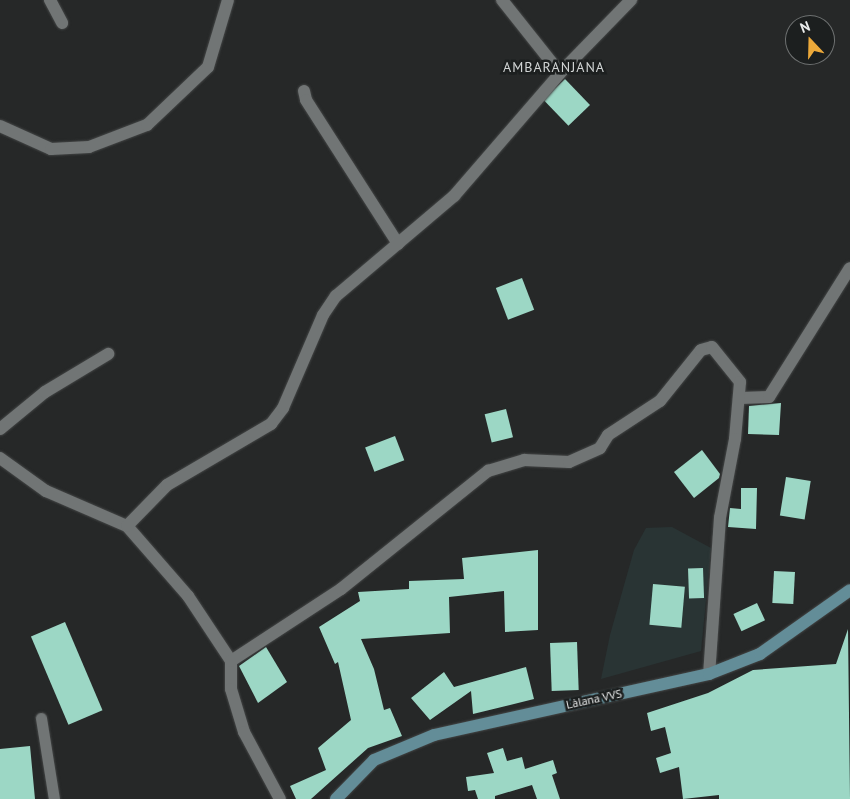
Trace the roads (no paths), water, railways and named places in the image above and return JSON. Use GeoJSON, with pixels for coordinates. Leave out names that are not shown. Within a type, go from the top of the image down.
{"type":"FeatureCollection","features":[{"type":"Feature","properties":{"kind":"main road","name":"Làlana VVS"},"geometry":{"type":"LineString","coordinates":[[336,799],[374,760],[434,735],[708,674],[760,654],[850,590]]}},
{"type":"Feature","properties":{"kind":"street"},"geometry":{"type":"LineString","coordinates":[[50,0],[62,23]]}},
{"type":"Feature","properties":{"kind":"street"},"geometry":{"type":"LineString","coordinates":[[0,126],[51,149],[89,147],[147,125],[208,67],[228,0]]}},
{"type":"Feature","properties":{"kind":"street"},"geometry":{"type":"LineString","coordinates":[[502,0],[560,73]]}},
{"type":"Feature","properties":{"kind":"street"},"geometry":{"type":"LineString","coordinates":[[127,526],[167,485],[271,424],[283,408],[324,315],[336,296],[454,196],[560,73],[631,0]]}},
{"type":"Feature","properties":{"kind":"street"},"geometry":{"type":"LineString","coordinates":[[304,90],[306,100],[398,244]]}},
{"type":"Feature","properties":{"kind":"street"},"geometry":{"type":"LineString","coordinates":[[740,398],[768,397],[850,268]]}},
{"type":"Feature","properties":{"kind":"street"},"geometry":{"type":"LineString","coordinates":[[231,661],[341,589],[488,471],[524,460],[569,462],[600,448],[608,435],[660,402],[701,350],[712,347],[740,382],[740,398],[720,518],[708,674]]}},
{"type":"Feature","properties":{"kind":"street"},"geometry":{"type":"LineString","coordinates":[[0,429],[45,392],[108,354]]}},
{"type":"Feature","properties":{"kind":"street"},"geometry":{"type":"LineString","coordinates":[[0,458],[46,491],[127,526],[188,596],[231,661],[231,689],[244,732],[280,799]]}},
{"type":"Feature","properties":{"kind":"lane"},"geometry":{"type":"LineString","coordinates":[[41,718],[54,799]]}},
{"type":"Feature","properties":{"kind":"district","name":"AMBARANJANA"},"geometry":{"type":"Point","coordinates":[554,67]}}]}
